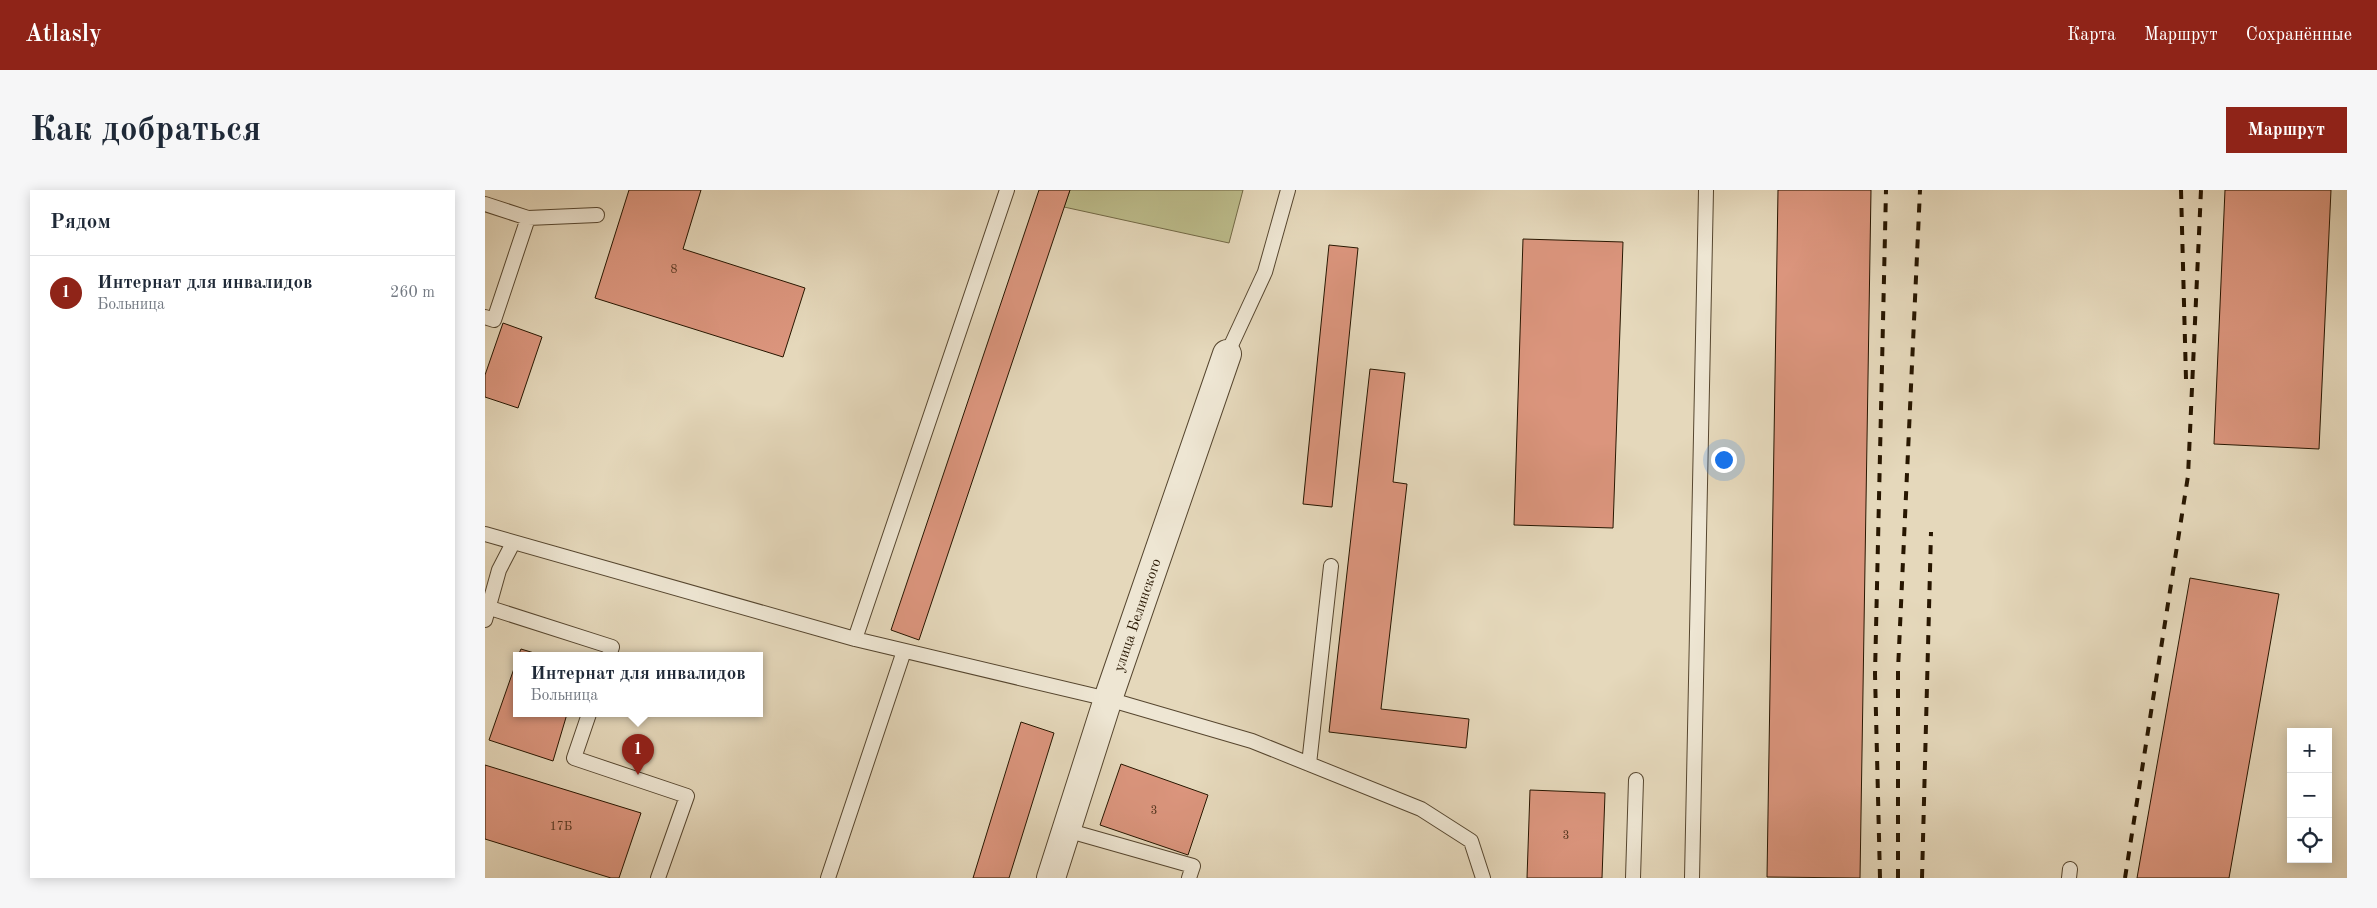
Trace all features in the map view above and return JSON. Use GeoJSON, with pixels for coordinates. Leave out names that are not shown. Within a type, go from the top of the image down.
{"type":"FeatureCollection","features":[{"type":"Feature","properties":{"kind":"street","name":"улица Белинского"},"geometry":{"type":"LineString","coordinates":[[1051,878],[1108,699],[1227,354]]}},
{"type":"Feature","properties":{"kind":"lane"},"geometry":{"type":"LineString","coordinates":[[855,639],[1007,190]]}},
{"type":"Feature","properties":{"kind":"lane"},"geometry":{"type":"LineString","coordinates":[[1227,354],[1265,272],[1288,190]]}},
{"type":"Feature","properties":{"kind":"lane"},"geometry":{"type":"LineString","coordinates":[[1691,878],[1706,190]]}},
{"type":"Feature","properties":{"kind":"lane"},"geometry":{"type":"LineString","coordinates":[[485,204],[527,218],[597,215]]}},
{"type":"Feature","properties":{"kind":"lane"},"geometry":{"type":"LineString","coordinates":[[485,317],[494,320],[527,218]]}},
{"type":"Feature","properties":{"kind":"lane"},"geometry":{"type":"LineString","coordinates":[[485,534],[855,639],[1108,699],[1252,741],[1421,808],[1471,841],[1483,878]]}},
{"type":"Feature","properties":{"kind":"lane"},"geometry":{"type":"LineString","coordinates":[[513,543],[499,570],[487,614],[612,647],[610,652]]}},
{"type":"Feature","properties":{"kind":"lane"},"geometry":{"type":"LineString","coordinates":[[1309,764],[1331,566]]}},
{"type":"Feature","properties":{"kind":"lane"},"geometry":{"type":"LineString","coordinates":[[828,878],[904,651]]}},
{"type":"Feature","properties":{"kind":"lane"},"geometry":{"type":"LineString","coordinates":[[588,717],[574,758],[687,796],[658,878]]}},
{"type":"Feature","properties":{"kind":"lane"},"geometry":{"type":"LineString","coordinates":[[1633,878],[1636,780]]}},
{"type":"Feature","properties":{"kind":"lane"},"geometry":{"type":"LineString","coordinates":[[1066,830],[1193,866],[1189,878]]}},
{"type":"Feature","properties":{"kind":"green space"},"geometry":{"type":"Polygon","coordinates":[[[1070,190],[1243,190],[1229,243],[1064,207],[1070,190]]]}},
{"type":"Feature","properties":{"kind":"building"},"geometry":{"type":"Polygon","coordinates":[[[629,190],[701,190],[683,249],[805,288],[783,357],[595,298],[629,190]]]}},
{"type":"Feature","properties":{"kind":"building"},"geometry":{"type":"Polygon","coordinates":[[[1039,190],[1070,190],[919,640],[891,630],[1039,190]]]}},
{"type":"Feature","properties":{"kind":"building"},"geometry":{"type":"Polygon","coordinates":[[[1778,190],[1871,190],[1860,878],[1767,877],[1778,190]]]}},
{"type":"Feature","properties":{"kind":"building"},"geometry":{"type":"Polygon","coordinates":[[[2225,190],[2331,190],[2319,449],[2214,444],[2225,190]]]}},
{"type":"Feature","properties":{"kind":"building"},"geometry":{"type":"Polygon","coordinates":[[[1523,239],[1623,242],[1613,528],[1514,525],[1523,239]]]}},
{"type":"Feature","properties":{"kind":"building"},"geometry":{"type":"Polygon","coordinates":[[[1329,245],[1358,248],[1332,507],[1303,504],[1329,245]]]}},
{"type":"Feature","properties":{"kind":"building"},"geometry":{"type":"Polygon","coordinates":[[[503,323],[542,337],[518,408],[485,397],[485,375],[503,323]]]}},
{"type":"Feature","properties":{"kind":"building"},"geometry":{"type":"Polygon","coordinates":[[[1370,369],[1405,373],[1393,482],[1407,484],[1381,709],[1469,719],[1466,748],[1329,732],[1370,369]]]}},
{"type":"Feature","properties":{"kind":"building"},"geometry":{"type":"Polygon","coordinates":[[[2190,578],[2279,594],[2229,878],[2137,878],[2190,578]]]}},
{"type":"Feature","properties":{"kind":"building"},"geometry":{"type":"Polygon","coordinates":[[[521,649],[531,652],[520,652],[521,649]]]}},
{"type":"Feature","properties":{"kind":"building"},"geometry":{"type":"Polygon","coordinates":[[[513,671],[513,717],[566,717],[553,761],[489,740],[513,671]]]}},
{"type":"Feature","properties":{"kind":"building"},"geometry":{"type":"Polygon","coordinates":[[[1021,722],[1054,733],[1009,878],[973,878],[1021,722]]]}},
{"type":"Feature","properties":{"kind":"building"},"geometry":{"type":"Polygon","coordinates":[[[1121,764],[1208,795],[1188,855],[1100,825],[1121,764]]]}},
{"type":"Feature","properties":{"kind":"building"},"geometry":{"type":"Polygon","coordinates":[[[485,765],[641,813],[619,878],[611,878],[485,839],[485,765]]]}},
{"type":"Feature","properties":{"kind":"building"},"geometry":{"type":"Polygon","coordinates":[[[1530,790],[1605,793],[1602,878],[1527,878],[1530,790]]]}},
{"type":"Feature","properties":{"kind":"railway"},"geometry":{"type":"LineString","coordinates":[[1880,878],[1875,674],[1886,190]]}},
{"type":"Feature","properties":{"kind":"railway"},"geometry":{"type":"LineString","coordinates":[[1898,878],[1898,670],[1920,190]]}},
{"type":"Feature","properties":{"kind":"railway"},"geometry":{"type":"LineString","coordinates":[[2181,190],[2186,379]]}},
{"type":"Feature","properties":{"kind":"railway"},"geometry":{"type":"LineString","coordinates":[[2125,878],[2188,476],[2201,190]]}},
{"type":"Feature","properties":{"kind":"railway"},"geometry":{"type":"LineString","coordinates":[[1922,878],[1931,532]]}},
{"type":"Feature","properties":{"kind":"place","name":"Интернат для инвалидов"},"geometry":{"type":"Point","coordinates":[638,775]}}]}
